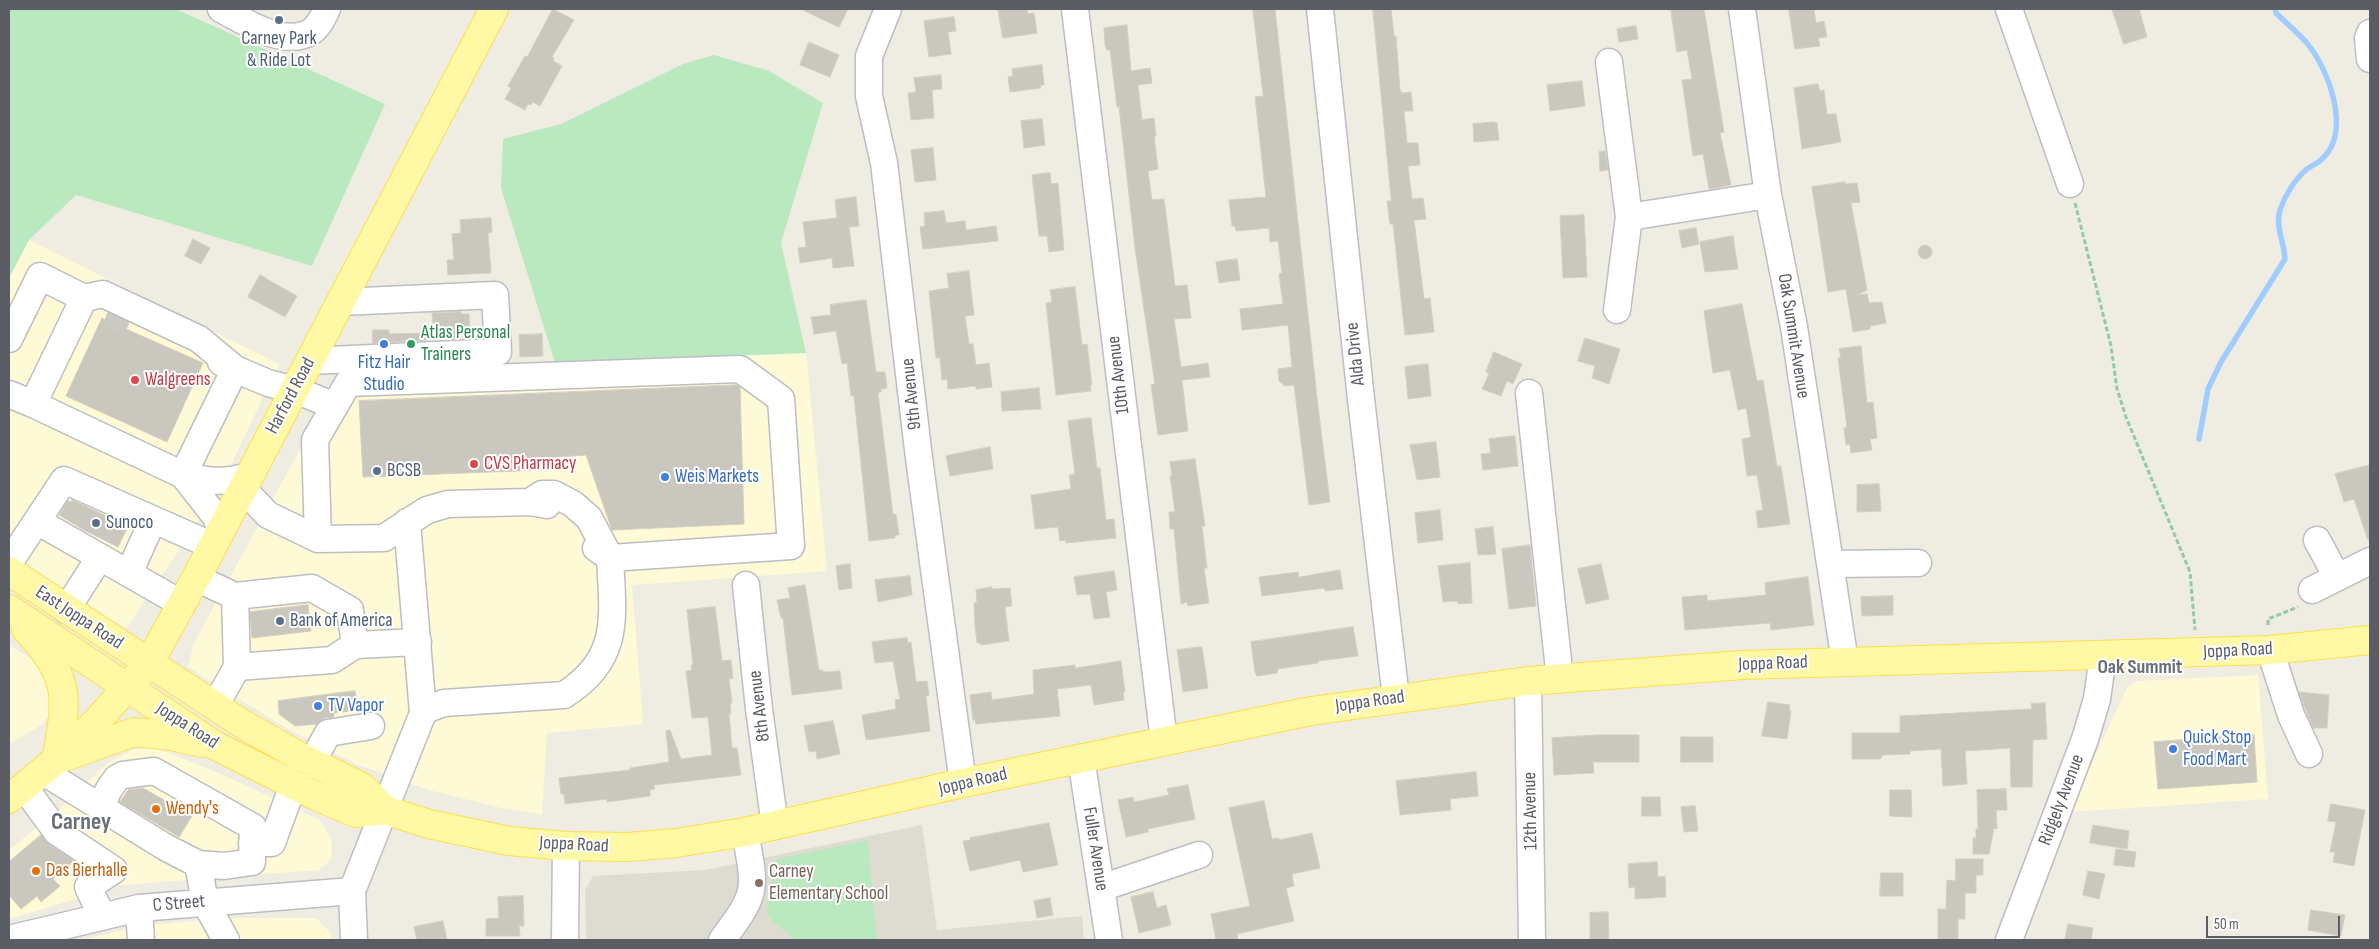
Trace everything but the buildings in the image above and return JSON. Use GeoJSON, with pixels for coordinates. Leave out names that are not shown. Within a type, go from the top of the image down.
{"type":"FeatureCollection","features":[{"type":"Feature","properties":{"kind":"main road","name":"Harford Road"},"geometry":{"type":"LineString","coordinates":[[33,779],[129,687],[149,663],[196,578],[494,9]]}},
{"type":"Feature","properties":{"kind":"main road","name":"East Joppa Road"},"geometry":{"type":"LineString","coordinates":[[9,571],[149,663]]}},
{"type":"Feature","properties":{"kind":"main road","name":"East Joppa Road"},"geometry":{"type":"LineString","coordinates":[[9,610],[129,687]]}},
{"type":"Feature","properties":{"kind":"main road"},"geometry":{"type":"LineString","coordinates":[[9,610],[38,642],[61,680],[65,698],[64,716],[33,779]]}},
{"type":"Feature","properties":{"kind":"main road","name":"Joppa Road"},"geometry":{"type":"LineString","coordinates":[[129,687],[216,746],[293,785],[356,812],[386,810],[429,824],[509,841],[566,846],[627,847],[676,843],[746,832],[963,783],[1311,711],[1528,681],[1742,665],[2196,653],[2269,638],[2370,640]]}},
{"type":"Feature","properties":{"kind":"main road","name":"Joppa Road"},"geometry":{"type":"LineString","coordinates":[[149,663],[215,706],[312,762],[362,788],[386,810]]}},
{"type":"Feature","properties":{"kind":"main road"},"geometry":{"type":"LineString","coordinates":[[33,779],[134,732],[172,736],[216,746]]}},
{"type":"Feature","properties":{"kind":"street"},"geometry":{"type":"LineString","coordinates":[[221,9],[282,36],[297,36],[311,32],[319,24],[327,9]]}},
{"type":"Feature","properties":{"kind":"street","name":"9th Avenue"},"geometry":{"type":"LineString","coordinates":[[888,9],[869,56],[869,96],[884,163],[921,468],[963,783]]}},
{"type":"Feature","properties":{"kind":"street","name":"10th Avenue"},"geometry":{"type":"LineString","coordinates":[[1075,9],[1164,741]]}},
{"type":"Feature","properties":{"kind":"street","name":"Alda Drive"},"geometry":{"type":"LineString","coordinates":[[1320,9],[1361,399],[1396,698]]}},
{"type":"Feature","properties":{"kind":"street","name":"Oak Summit Avenue"},"geometry":{"type":"LineString","coordinates":[[1742,9],[1768,195],[1794,326],[1845,662]]}},
{"type":"Feature","properties":{"kind":"street"},"geometry":{"type":"LineString","coordinates":[[2010,13],[2070,184]]}},
{"type":"Feature","properties":{"kind":"street"},"geometry":{"type":"LineString","coordinates":[[2370,32],[2368,38],[2370,59]]}},
{"type":"Feature","properties":{"kind":"street"},"geometry":{"type":"LineString","coordinates":[[1609,62],[1629,217],[1617,310]]}},
{"type":"Feature","properties":{"kind":"street"},"geometry":{"type":"LineString","coordinates":[[1629,217],[1768,195]]}},
{"type":"Feature","properties":{"kind":"street"},"geometry":{"type":"LineString","coordinates":[[9,339],[40,276],[160,338],[180,343],[268,383],[295,390],[335,406]]}},
{"type":"Feature","properties":{"kind":"street"},"geometry":{"type":"LineString","coordinates":[[84,298],[103,294],[199,339],[235,369]]}},
{"type":"Feature","properties":{"kind":"street"},"geometry":{"type":"LineString","coordinates":[[310,361],[498,352],[495,295],[341,302]]}},
{"type":"Feature","properties":{"kind":"street"},"geometry":{"type":"LineString","coordinates":[[33,404],[84,298]]}},
{"type":"Feature","properties":{"kind":"street"},"geometry":{"type":"LineString","coordinates":[[183,475],[235,369]]}},
{"type":"Feature","properties":{"kind":"street"},"geometry":{"type":"LineString","coordinates":[[9,394],[183,475],[201,480],[246,483],[268,515],[318,539],[384,538],[427,510],[448,504],[530,502],[559,510],[572,519],[601,553],[610,558],[791,546],[781,399],[740,370],[348,383],[314,440],[318,539]]}},
{"type":"Feature","properties":{"kind":"street"},"geometry":{"type":"LineString","coordinates":[[1529,393],[1560,679]]}},
{"type":"Feature","properties":{"kind":"street"},"geometry":{"type":"LineString","coordinates":[[9,563],[64,480],[153,520],[217,538],[216,517],[183,475]]}},
{"type":"Feature","properties":{"kind":"street"},"geometry":{"type":"LineString","coordinates":[[129,573],[153,520]]}},
{"type":"Feature","properties":{"kind":"street"},"geometry":{"type":"LineString","coordinates":[[37,521],[182,604]]}},
{"type":"Feature","properties":{"kind":"street"},"geometry":{"type":"LineString","coordinates":[[354,940],[352,891],[386,810],[423,713],[407,522]]}},
{"type":"Feature","properties":{"kind":"street"},"geometry":{"type":"LineString","coordinates":[[2317,540],[2336,577]]}},
{"type":"Feature","properties":{"kind":"street"},"geometry":{"type":"LineString","coordinates":[[66,610],[100,557]]}},
{"type":"Feature","properties":{"kind":"street"},"geometry":{"type":"LineString","coordinates":[[423,713],[430,708],[444,703],[564,695],[578,686],[600,664],[611,634],[610,558]]}},
{"type":"Feature","properties":{"kind":"street"},"geometry":{"type":"LineString","coordinates":[[2312,590],[2370,561]]}},
{"type":"Feature","properties":{"kind":"street"},"geometry":{"type":"LineString","coordinates":[[1830,564],[1918,562]]}},
{"type":"Feature","properties":{"kind":"street"},"geometry":{"type":"LineString","coordinates":[[196,578],[236,596],[312,588],[350,610],[355,645]]}},
{"type":"Feature","properties":{"kind":"street","name":"8th Avenue"},"geometry":{"type":"LineString","coordinates":[[746,586],[775,826]]}},
{"type":"Feature","properties":{"kind":"street"},"geometry":{"type":"LineString","coordinates":[[215,706],[237,667],[236,596]]}},
{"type":"Feature","properties":{"kind":"street"},"geometry":{"type":"LineString","coordinates":[[2269,638],[2286,700],[2309,754]]}},
{"type":"Feature","properties":{"kind":"street"},"geometry":{"type":"LineString","coordinates":[[237,667],[332,660],[355,645],[418,642]]}},
{"type":"Feature","properties":{"kind":"street","name":"Ridgely Avenue"},"geometry":{"type":"LineString","coordinates":[[2009,940],[2085,739],[2098,699],[2103,656]]}},
{"type":"Feature","properties":{"kind":"street","name":"12th Avenue"},"geometry":{"type":"LineString","coordinates":[[1528,681],[1532,940]]}},
{"type":"Feature","properties":{"kind":"street"},"geometry":{"type":"LineString","coordinates":[[312,762],[328,733],[371,726]]}},
{"type":"Feature","properties":{"kind":"street","name":"Fuller Avenue"},"geometry":{"type":"LineString","coordinates":[[1081,758],[1109,940]]}},
{"type":"Feature","properties":{"kind":"street"},"geometry":{"type":"LineString","coordinates":[[33,779],[104,809],[165,847],[198,864],[224,866],[252,862],[252,827],[154,771],[138,772],[117,778],[109,789],[104,809]]}},
{"type":"Feature","properties":{"kind":"street"},"geometry":{"type":"LineString","coordinates":[[104,809],[118,812],[178,847],[220,859],[233,851],[238,839],[234,830],[138,772]]}},
{"type":"Feature","properties":{"kind":"street"},"geometry":{"type":"LineString","coordinates":[[33,779],[57,832],[114,870],[88,887],[102,916]]}},
{"type":"Feature","properties":{"kind":"street"},"geometry":{"type":"LineString","coordinates":[[252,843],[272,843],[293,785]]}},
{"type":"Feature","properties":{"kind":"street"},"geometry":{"type":"LineString","coordinates":[[722,940],[746,908],[752,892],[754,877],[746,832]]}},
{"type":"Feature","properties":{"kind":"street"},"geometry":{"type":"LineString","coordinates":[[565,940],[566,846]]}},
{"type":"Feature","properties":{"kind":"street"},"geometry":{"type":"LineString","coordinates":[[1101,888],[1199,855]]}},
{"type":"Feature","properties":{"kind":"street"},"geometry":{"type":"LineString","coordinates":[[198,864],[205,902],[226,940]]}},
{"type":"Feature","properties":{"kind":"street","name":"C Street"},"geometry":{"type":"LineString","coordinates":[[9,939],[40,936],[102,916],[140,908],[352,891]]}},
{"type":"Feature","properties":{"kind":"street"},"geometry":{"type":"LineString","coordinates":[[140,908],[141,940]]}},
{"type":"Feature","properties":{"kind":"path"},"geometry":{"type":"LineString","coordinates":[[2070,184],[2111,346],[2117,389],[2126,417],[2190,572],[2196,653]]}},
{"type":"Feature","properties":{"kind":"path"},"geometry":{"type":"LineString","coordinates":[[2269,638],[2268,620],[2311,601],[2308,592],[2312,590]]}},
{"type":"Feature","properties":{"kind":"shaded area"},"geometry":{"type":"Polygon","coordinates":[[[29,240],[279,364],[227,473],[198,522],[126,629],[9,552],[9,278],[29,240]]]}},
{"type":"Feature","properties":{"kind":"shaded area"},"geometry":{"type":"Polygon","coordinates":[[[806,353],[827,571],[632,585],[643,724],[547,733],[542,814],[501,808],[429,790],[356,764],[286,728],[188,667],[193,645],[343,371],[806,353]]]}},
{"type":"Feature","properties":{"kind":"shaded area"},"geometry":{"type":"Polygon","coordinates":[[[9,645],[39,664],[53,710],[43,724],[9,744],[9,645]]]}},
{"type":"Feature","properties":{"kind":"shaded area"},"geometry":{"type":"Polygon","coordinates":[[[2258,675],[2268,799],[2069,812],[2127,688],[2137,681],[2258,675]]]}},
{"type":"Feature","properties":{"kind":"shaded area"},"geometry":{"type":"Polygon","coordinates":[[[134,749],[160,749],[223,775],[320,820],[331,839],[332,859],[318,870],[122,885],[9,919],[9,850],[56,812],[108,763],[134,749]]]}},
{"type":"Feature","properties":{"kind":"shaded area","name":"Carney Elementary School"},"geometry":{"type":"Polygon","coordinates":[[[922,825],[937,930],[1082,916],[1084,940],[586,940],[585,890],[593,876],[705,870],[922,825]]]}},
{"type":"Feature","properties":{"kind":"shaded area"},"geometry":{"type":"Polygon","coordinates":[[[243,918],[317,918],[331,934],[331,940],[80,940],[144,925],[243,918]]]}},
{"type":"Feature","properties":{"kind":"green space"},"geometry":{"type":"Polygon","coordinates":[[[9,9],[176,9],[385,104],[312,266],[76,195],[29,240],[9,278],[9,9]]]}},
{"type":"Feature","properties":{"kind":"green space"},"geometry":{"type":"Polygon","coordinates":[[[714,55],[769,71],[823,103],[781,243],[806,353],[555,363],[501,188],[503,139],[561,124],[683,64],[714,55]]]}},
{"type":"Feature","properties":{"kind":"green space"},"geometry":{"type":"Polygon","coordinates":[[[868,840],[877,940],[796,940],[774,923],[766,911],[772,891],[773,866],[777,859],[868,840]]]}},
{"type":"Feature","properties":{"kind":"waterway"},"geometry":{"type":"LineString","coordinates":[[2199,439],[2208,389],[2221,362],[2285,259],[2279,228],[2282,204],[2298,178],[2323,158],[2331,146],[2336,132],[2334,99],[2322,67],[2306,42],[2276,13],[2275,9]]}},
{"type":"Feature","properties":{"kind":"tunnel"},"geometry":{"type":"LineString","coordinates":[[107,315],[128,324]]}},
{"type":"Feature","properties":{"kind":"place","name":"Carney Park & Ride Lot"},"geometry":{"type":"Point","coordinates":[279,20]}},
{"type":"Feature","properties":{"kind":"place","name":"Fitz Hair Studio"},"geometry":{"type":"Point","coordinates":[384,344]}},
{"type":"Feature","properties":{"kind":"place","name":"Atlas Personal Trainers"},"geometry":{"type":"Point","coordinates":[411,344]}},
{"type":"Feature","properties":{"kind":"place","name":"Walgreens"},"geometry":{"type":"Point","coordinates":[135,380]}},
{"type":"Feature","properties":{"kind":"place","name":"CVS Pharmacy"},"geometry":{"type":"Point","coordinates":[474,464]}},
{"type":"Feature","properties":{"kind":"place","name":"BCSB"},"geometry":{"type":"Point","coordinates":[377,471]}},
{"type":"Feature","properties":{"kind":"place","name":"Weis Markets"},"geometry":{"type":"Point","coordinates":[665,477]}},
{"type":"Feature","properties":{"kind":"place","name":"Sunoco"},"geometry":{"type":"Point","coordinates":[96,523]}},
{"type":"Feature","properties":{"kind":"place","name":"Bank of America"},"geometry":{"type":"Point","coordinates":[280,621]}},
{"type":"Feature","properties":{"kind":"place","name":"TV Vapor"},"geometry":{"type":"Point","coordinates":[318,706]}},
{"type":"Feature","properties":{"kind":"place","name":"Quick Stop Food Mart"},"geometry":{"type":"Point","coordinates":[2173,749]}},
{"type":"Feature","properties":{"kind":"place","name":"Wendy's"},"geometry":{"type":"Point","coordinates":[156,809]}},
{"type":"Feature","properties":{"kind":"place","name":"Das Bierhalle"},"geometry":{"type":"Point","coordinates":[36,871]}},
{"type":"Feature","properties":{"kind":"place","name":"Carney Elementary School"},"geometry":{"type":"Point","coordinates":[759,883]}},
{"type":"Feature","properties":{"kind":"district","name":"Oak Summit"},"geometry":{"type":"Point","coordinates":[2140,668]}},
{"type":"Feature","properties":{"kind":"district","name":"Carney"},"geometry":{"type":"Point","coordinates":[81,823]}}]}
